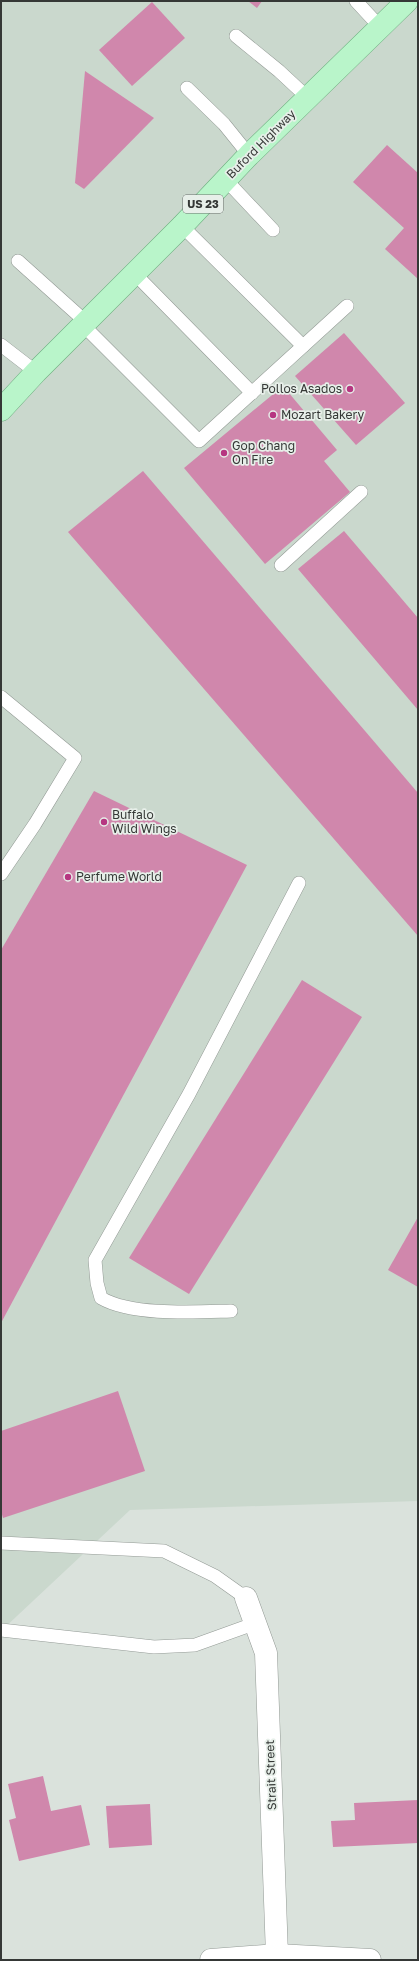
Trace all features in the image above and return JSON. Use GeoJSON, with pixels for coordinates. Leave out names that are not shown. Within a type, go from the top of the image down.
{"type":"FeatureCollection","features":[{"type":"Feature","properties":{"kind":"main road","name":"Buford Highway"},"geometry":{"type":"LineString","coordinates":[[1,410],[36,372],[182,226],[225,179],[407,1]]}},
{"type":"Feature","properties":{"kind":"street","name":"Strait Street"},"geometry":{"type":"LineString","coordinates":[[246,1598],[266,1652],[278,1955]]}},
{"type":"Feature","properties":{"kind":"street"},"geometry":{"type":"LineString","coordinates":[[211,1960],[278,1955],[370,1960]]}},
{"type":"Feature","properties":{"kind":"lane"},"geometry":{"type":"LineString","coordinates":[[356,1],[380,27]]}},
{"type":"Feature","properties":{"kind":"lane"},"geometry":{"type":"LineString","coordinates":[[236,36],[279,71],[308,98]]}},
{"type":"Feature","properties":{"kind":"lane"},"geometry":{"type":"LineString","coordinates":[[187,88],[224,124],[250,154]]}},
{"type":"Feature","properties":{"kind":"lane"},"geometry":{"type":"LineString","coordinates":[[225,179],[273,230]]}},
{"type":"Feature","properties":{"kind":"lane"},"geometry":{"type":"LineString","coordinates":[[182,226],[303,346]]}},
{"type":"Feature","properties":{"kind":"lane"},"geometry":{"type":"LineString","coordinates":[[18,261],[85,323],[200,441],[347,306]]}},
{"type":"Feature","properties":{"kind":"lane"},"geometry":{"type":"LineString","coordinates":[[134,274],[252,393]]}},
{"type":"Feature","properties":{"kind":"lane"},"geometry":{"type":"LineString","coordinates":[[1,345],[36,372]]}},
{"type":"Feature","properties":{"kind":"lane"},"geometry":{"type":"LineString","coordinates":[[281,565],[361,492]]}},
{"type":"Feature","properties":{"kind":"lane"},"geometry":{"type":"LineString","coordinates":[[1,697],[75,758],[35,824],[1,874]]}},
{"type":"Feature","properties":{"kind":"lane"},"geometry":{"type":"LineString","coordinates":[[231,1311],[190,1312],[147,1310],[111,1303],[101,1298],[97,1283],[95,1260],[189,1094],[299,883]]}},
{"type":"Feature","properties":{"kind":"lane"},"geometry":{"type":"LineString","coordinates":[[1,1543],[164,1551],[215,1576],[246,1598]]}},
{"type":"Feature","properties":{"kind":"lane"},"geometry":{"type":"LineString","coordinates":[[1,1630],[154,1647],[195,1645],[256,1623]]}},
{"type":"Feature","properties":{"kind":"shaded area"},"geometry":{"type":"Polygon","coordinates":[[[1,1],[418,1],[418,1501],[130,1510],[1,1631],[1,1]]]}},
{"type":"Feature","properties":{"kind":"building"},"geometry":{"type":"Polygon","coordinates":[[[248,1],[262,1],[257,8],[248,1]]]}},
{"type":"Feature","properties":{"kind":"building"},"geometry":{"type":"Polygon","coordinates":[[[152,2],[185,38],[132,86],[99,50],[152,2]]]}},
{"type":"Feature","properties":{"kind":"building"},"geometry":{"type":"Polygon","coordinates":[[[85,71],[154,118],[84,189],[75,183],[85,71]]]}},
{"type":"Feature","properties":{"kind":"building"},"geometry":{"type":"Polygon","coordinates":[[[387,145],[418,173],[418,279],[385,249],[404,228],[353,182],[387,145]]]}},
{"type":"Feature","properties":{"kind":"building","name":"Pollos Asados"},"geometry":{"type":"Polygon","coordinates":[[[344,333],[405,403],[356,445],[295,376],[344,333]]]}},
{"type":"Feature","properties":{"kind":"building"},"geometry":{"type":"Polygon","coordinates":[[[283,386],[337,450],[324,461],[350,492],[265,564],[184,468],[283,386]]]}},
{"type":"Feature","properties":{"kind":"building"},"geometry":{"type":"Polygon","coordinates":[[[143,471],[418,793],[418,936],[68,532],[143,471]]]}},
{"type":"Feature","properties":{"kind":"building"},"geometry":{"type":"Polygon","coordinates":[[[344,531],[418,618],[418,710],[298,569],[344,531]]]}},
{"type":"Feature","properties":{"kind":"building"},"geometry":{"type":"Polygon","coordinates":[[[94,791],[247,865],[1,1323],[1,950],[94,791]]]}},
{"type":"Feature","properties":{"kind":"building"},"geometry":{"type":"Polygon","coordinates":[[[302,980],[362,1017],[189,1294],[129,1258],[302,980]]]}},
{"type":"Feature","properties":{"kind":"building"},"geometry":{"type":"Polygon","coordinates":[[[418,1217],[418,1287],[388,1270],[418,1217]]]}},
{"type":"Feature","properties":{"kind":"building"},"geometry":{"type":"Polygon","coordinates":[[[118,1391],[145,1471],[3,1518],[1,1511],[1,1431],[118,1391]]]}},
{"type":"Feature","properties":{"kind":"building"},"geometry":{"type":"Polygon","coordinates":[[[43,1776],[51,1811],[81,1805],[90,1845],[19,1861],[9,1820],[16,1818],[8,1784],[43,1776]]]}},
{"type":"Feature","properties":{"kind":"building"},"geometry":{"type":"Polygon","coordinates":[[[418,1800],[418,1843],[333,1847],[331,1821],[355,1820],[354,1803],[418,1800]]]}},
{"type":"Feature","properties":{"kind":"building"},"geometry":{"type":"Polygon","coordinates":[[[150,1804],[152,1845],[109,1848],[106,1806],[150,1804]]]}},
{"type":"Feature","properties":{"kind":"place","name":"Pollos Asados"},"geometry":{"type":"Point","coordinates":[350,389]}},
{"type":"Feature","properties":{"kind":"place","name":"Mozart Bakery"},"geometry":{"type":"Point","coordinates":[273,415]}},
{"type":"Feature","properties":{"kind":"place","name":"Gop Chang On Fire"},"geometry":{"type":"Point","coordinates":[224,453]}},
{"type":"Feature","properties":{"kind":"place","name":"Buffalo Wild Wings"},"geometry":{"type":"Point","coordinates":[104,822]}},
{"type":"Feature","properties":{"kind":"place","name":"Perfume World"},"geometry":{"type":"Point","coordinates":[68,877]}}]}
